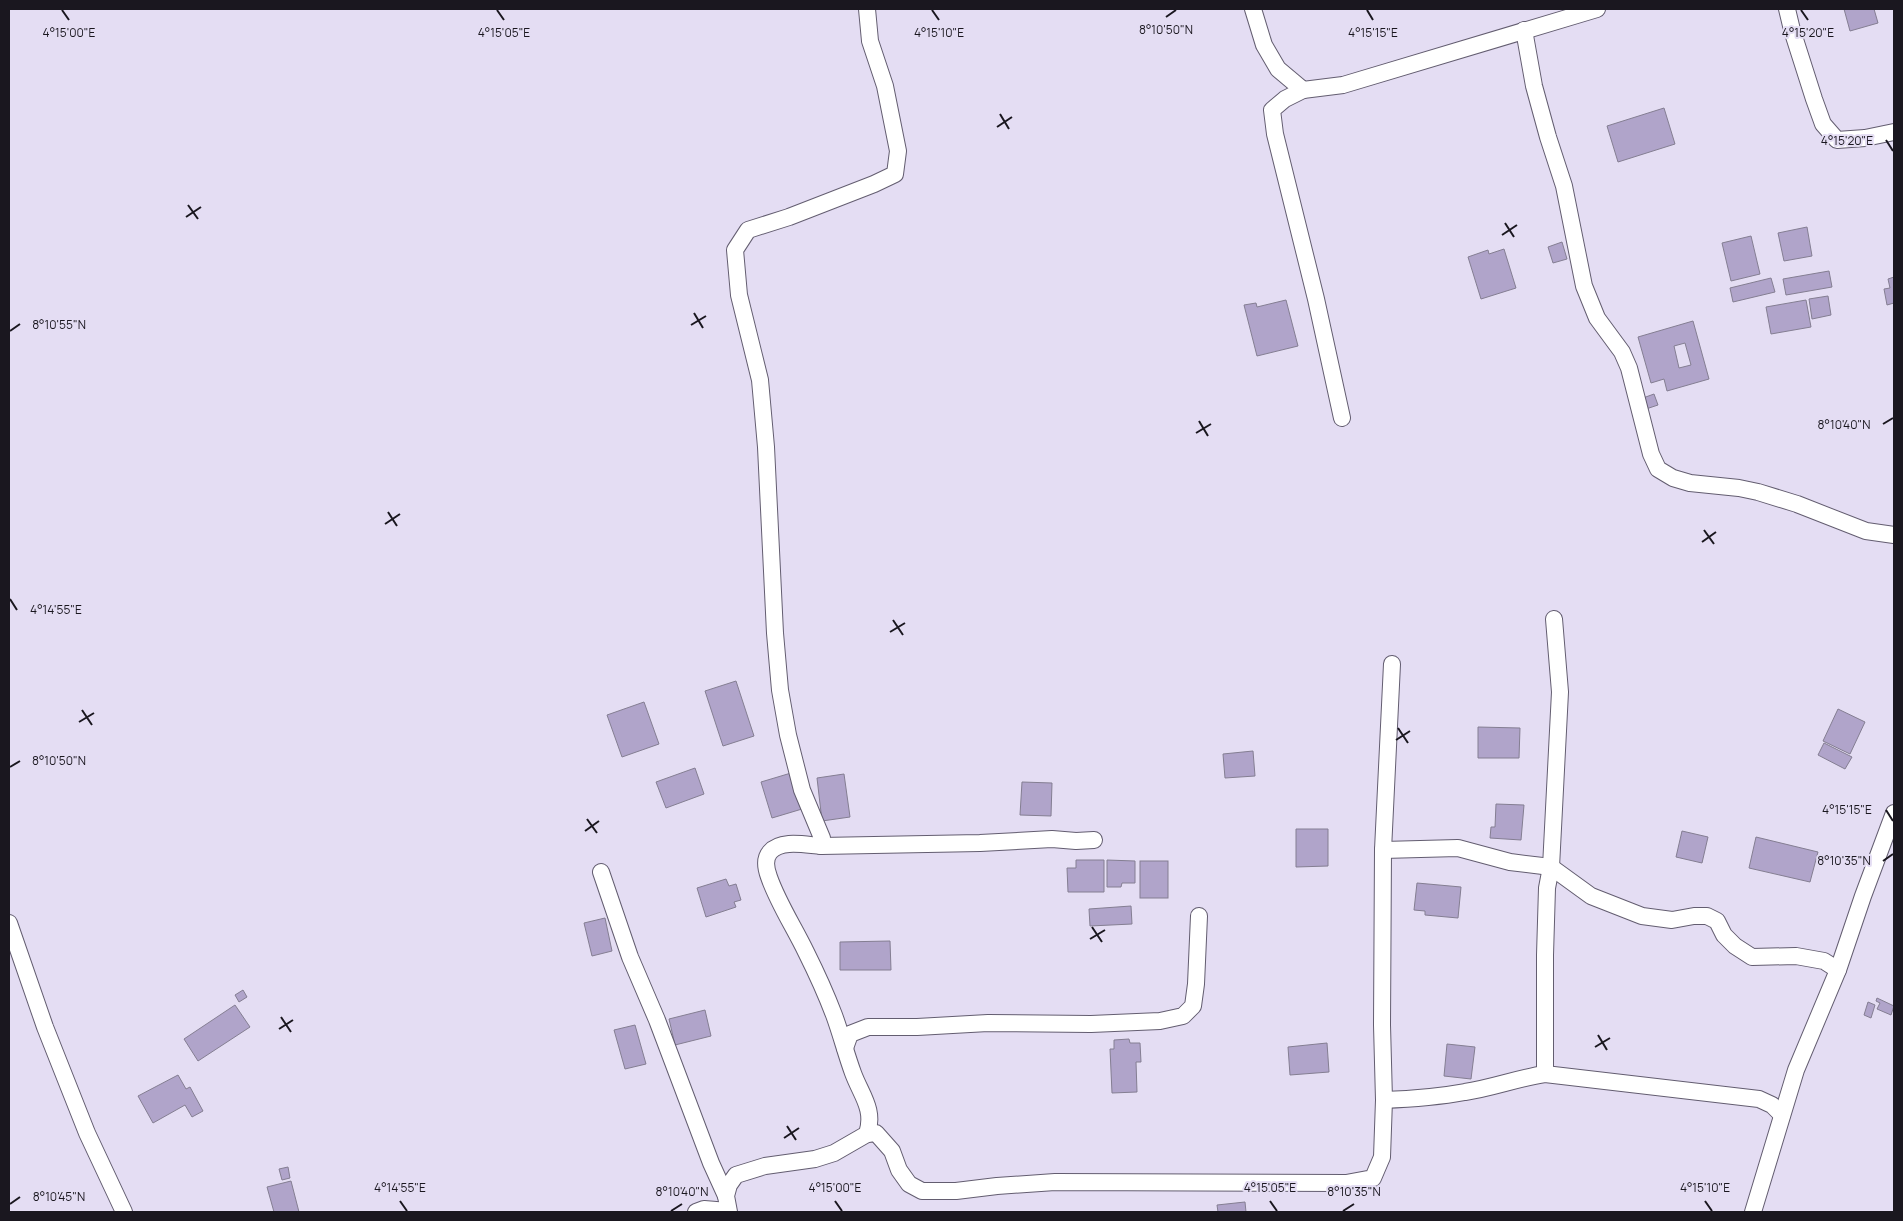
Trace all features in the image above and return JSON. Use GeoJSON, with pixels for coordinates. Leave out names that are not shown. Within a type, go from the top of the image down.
{"type":"FeatureCollection","features":[{"type":"Feature","properties":{"kind":"street"},"geometry":{"type":"LineString","coordinates":[[821,846],[822,838],[800,780],[788,735],[780,690],[775,633],[766,447],[760,380],[739,295],[734,250],[748,230],[789,217],[895,174],[898,151],[885,86],[870,41],[867,9]]}},
{"type":"Feature","properties":{"kind":"street"},"geometry":{"type":"LineString","coordinates":[[1253,9],[1264,45],[1278,69],[1303,90]]}},
{"type":"Feature","properties":{"kind":"street"},"geometry":{"type":"LineString","coordinates":[[1342,418],[1316,299],[1275,134],[1272,110],[1285,98],[1303,90],[1342,85],[1597,9]]}},
{"type":"Feature","properties":{"kind":"street"},"geometry":{"type":"LineString","coordinates":[[1787,9],[1792,30],[1823,124],[1837,140],[1865,138],[1894,132]]}},
{"type":"Feature","properties":{"kind":"street"},"geometry":{"type":"LineString","coordinates":[[1524,30],[1534,86],[1564,186],[1584,286],[1597,318],[1622,352],[1629,368],[1651,454],[1658,469],[1673,478],[1690,483],[1758,492],[1797,504],[1866,531],[1894,536]]}},
{"type":"Feature","properties":{"kind":"street"},"geometry":{"type":"LineString","coordinates":[[1545,1074],[1547,888],[1551,866],[1560,692],[1554,619]]}},
{"type":"Feature","properties":{"kind":"street"},"geometry":{"type":"LineString","coordinates":[[727,1206],[728,1185],[736,1175],[765,1166],[815,1159],[834,1153],[867,1134],[876,1133],[892,1151],[900,1170],[909,1184],[922,1191],[956,1191],[1055,1182],[1346,1183],[1373,1178],[1382,1157],[1384,1100],[1382,1025],[1383,850],[1392,664]]}},
{"type":"Feature","properties":{"kind":"street"},"geometry":{"type":"LineString","coordinates":[[1753,1212],[1796,1070],[1838,970],[1894,814]]}},
{"type":"Feature","properties":{"kind":"street"},"geometry":{"type":"LineString","coordinates":[[867,1134],[870,1122],[867,1104],[833,1013],[769,876],[766,863],[769,853],[776,846],[794,844],[821,846],[980,843],[1052,839],[1094,840]]}},
{"type":"Feature","properties":{"kind":"street"},"geometry":{"type":"LineString","coordinates":[[1383,850],[1458,848],[1510,862],[1551,866],[1591,896],[1642,916],[1672,920],[1707,916],[1717,921],[1724,935],[1735,946],[1752,957],[1796,956],[1824,961],[1838,970]]}},
{"type":"Feature","properties":{"kind":"street"},"geometry":{"type":"LineString","coordinates":[[601,872],[630,957],[658,1020],[727,1206]]}},
{"type":"Feature","properties":{"kind":"street"},"geometry":{"type":"LineString","coordinates":[[845,1048],[850,1034],[868,1027],[917,1027],[988,1023],[1091,1024],[1160,1021],[1183,1016],[1193,1006],[1199,916]]}},
{"type":"Feature","properties":{"kind":"street"},"geometry":{"type":"LineString","coordinates":[[9,924],[45,1027],[87,1133],[124,1212]]}},
{"type":"Feature","properties":{"kind":"street"},"geometry":{"type":"LineString","coordinates":[[1384,1100],[1424,1098],[1466,1092],[1524,1077],[1545,1074],[1759,1098],[1772,1105],[1782,1115]]}},
{"type":"Feature","properties":{"kind":"street"},"geometry":{"type":"LineString","coordinates":[[696,1212],[727,1206]]}},
{"type":"Feature","properties":{"kind":"building"},"geometry":{"type":"Polygon","coordinates":[[[1844,9],[1874,9],[1878,23],[1850,31],[1844,9]]]}},
{"type":"Feature","properties":{"kind":"building"},"geometry":{"type":"Polygon","coordinates":[[[1664,108],[1675,144],[1618,162],[1607,126],[1664,108]]]}},
{"type":"Feature","properties":{"kind":"building"},"geometry":{"type":"Polygon","coordinates":[[[1807,227],[1812,256],[1784,261],[1778,233],[1807,227]]]}},
{"type":"Feature","properties":{"kind":"building"},"geometry":{"type":"Polygon","coordinates":[[[1751,236],[1760,274],[1731,281],[1722,243],[1751,236]]]}},
{"type":"Feature","properties":{"kind":"building"},"geometry":{"type":"Polygon","coordinates":[[[1562,242],[1567,259],[1553,263],[1548,247],[1562,242]]]}},
{"type":"Feature","properties":{"kind":"building"},"geometry":{"type":"Polygon","coordinates":[[[1504,249],[1516,288],[1481,299],[1468,257],[1488,250],[1489,254],[1504,249]]]}},
{"type":"Feature","properties":{"kind":"building"},"geometry":{"type":"Polygon","coordinates":[[[1829,271],[1832,287],[1786,295],[1783,279],[1829,271]]]}},
{"type":"Feature","properties":{"kind":"building"},"geometry":{"type":"Polygon","coordinates":[[[1894,277],[1894,303],[1887,305],[1884,289],[1890,288],[1888,279],[1894,277]]]}},
{"type":"Feature","properties":{"kind":"building"},"geometry":{"type":"Polygon","coordinates":[[[1771,278],[1775,292],[1733,302],[1730,288],[1771,278]]]}},
{"type":"Feature","properties":{"kind":"building"},"geometry":{"type":"Polygon","coordinates":[[[1828,296],[1831,315],[1812,319],[1809,299],[1828,296]]]}},
{"type":"Feature","properties":{"kind":"building"},"geometry":{"type":"Polygon","coordinates":[[[1286,300],[1298,346],[1257,356],[1244,305],[1256,303],[1257,307],[1286,300]]]}},
{"type":"Feature","properties":{"kind":"building"},"geometry":{"type":"Polygon","coordinates":[[[1806,300],[1811,327],[1771,334],[1766,307],[1806,300]]]}},
{"type":"Feature","properties":{"kind":"building"},"geometry":{"type":"Polygon","coordinates":[[[1693,321],[1709,379],[1667,391],[1664,379],[1651,383],[1638,337],[1693,321]],[[1685,343],[1674,346],[1679,368],[1691,365],[1685,343]]]}},
{"type":"Feature","properties":{"kind":"building"},"geometry":{"type":"Polygon","coordinates":[[[1654,394],[1658,405],[1646,409],[1643,398],[1654,394]]]}},
{"type":"Feature","properties":{"kind":"building"},"geometry":{"type":"Polygon","coordinates":[[[736,681],[754,736],[723,746],[705,691],[736,681]]]}},
{"type":"Feature","properties":{"kind":"building"},"geometry":{"type":"Polygon","coordinates":[[[644,702],[659,744],[622,757],[607,715],[644,702]]]}},
{"type":"Feature","properties":{"kind":"building"},"geometry":{"type":"Polygon","coordinates":[[[1838,709],[1865,722],[1850,754],[1823,741],[1838,709]]]}},
{"type":"Feature","properties":{"kind":"building"},"geometry":{"type":"Polygon","coordinates":[[[1478,727],[1520,728],[1519,758],[1478,758],[1478,727]]]}},
{"type":"Feature","properties":{"kind":"building"},"geometry":{"type":"Polygon","coordinates":[[[1824,743],[1852,757],[1845,769],[1818,755],[1824,743]]]}},
{"type":"Feature","properties":{"kind":"building"},"geometry":{"type":"Polygon","coordinates":[[[1253,751],[1255,776],[1225,778],[1223,754],[1253,751]]]}},
{"type":"Feature","properties":{"kind":"building"},"geometry":{"type":"Polygon","coordinates":[[[695,768],[704,794],[666,808],[656,782],[695,768]]]}},
{"type":"Feature","properties":{"kind":"building"},"geometry":{"type":"Polygon","coordinates":[[[791,773],[802,809],[772,818],[761,782],[791,773]]]}},
{"type":"Feature","properties":{"kind":"building"},"geometry":{"type":"Polygon","coordinates":[[[844,774],[850,817],[822,821],[817,778],[844,774]]]}},
{"type":"Feature","properties":{"kind":"building"},"geometry":{"type":"Polygon","coordinates":[[[1022,782],[1052,783],[1051,816],[1020,815],[1022,782]]]}},
{"type":"Feature","properties":{"kind":"building"},"geometry":{"type":"Polygon","coordinates":[[[1496,804],[1524,805],[1521,840],[1490,838],[1491,827],[1495,827],[1496,804]]]}},
{"type":"Feature","properties":{"kind":"building"},"geometry":{"type":"Polygon","coordinates":[[[1296,829],[1328,829],[1328,866],[1296,867],[1296,829]]]}},
{"type":"Feature","properties":{"kind":"building"},"geometry":{"type":"Polygon","coordinates":[[[1682,831],[1708,837],[1702,863],[1676,857],[1682,831]]]}},
{"type":"Feature","properties":{"kind":"building"},"geometry":{"type":"Polygon","coordinates":[[[1756,837],[1818,852],[1810,882],[1749,868],[1756,837]]]}},
{"type":"Feature","properties":{"kind":"building"},"geometry":{"type":"Polygon","coordinates":[[[1076,860],[1104,860],[1104,892],[1068,892],[1067,868],[1076,868],[1076,860]]]}},
{"type":"Feature","properties":{"kind":"building"},"geometry":{"type":"Polygon","coordinates":[[[1107,860],[1135,861],[1135,883],[1122,883],[1121,887],[1107,887],[1107,860]]]}},
{"type":"Feature","properties":{"kind":"building"},"geometry":{"type":"Polygon","coordinates":[[[1140,861],[1168,861],[1168,898],[1140,898],[1140,861]]]}},
{"type":"Feature","properties":{"kind":"building"},"geometry":{"type":"Polygon","coordinates":[[[726,879],[729,886],[736,884],[741,900],[734,902],[736,907],[706,917],[697,888],[726,879]]]}},
{"type":"Feature","properties":{"kind":"building"},"geometry":{"type":"Polygon","coordinates":[[[1417,883],[1461,887],[1458,918],[1425,915],[1425,911],[1414,910],[1417,883]]]}},
{"type":"Feature","properties":{"kind":"building"},"geometry":{"type":"Polygon","coordinates":[[[1131,906],[1132,924],[1090,926],[1089,909],[1131,906]]]}},
{"type":"Feature","properties":{"kind":"building"},"geometry":{"type":"Polygon","coordinates":[[[605,918],[612,951],[592,956],[584,923],[605,918]]]}},
{"type":"Feature","properties":{"kind":"building"},"geometry":{"type":"Polygon","coordinates":[[[890,941],[891,970],[840,970],[840,942],[890,941]]]}},
{"type":"Feature","properties":{"kind":"building"},"geometry":{"type":"Polygon","coordinates":[[[243,990],[247,997],[239,1002],[235,995],[243,990]]]}},
{"type":"Feature","properties":{"kind":"building"},"geometry":{"type":"Polygon","coordinates":[[[1877,998],[1894,1006],[1891,1015],[1877,1009],[1880,1003],[1876,1001],[1877,998]]]}},
{"type":"Feature","properties":{"kind":"building"},"geometry":{"type":"Polygon","coordinates":[[[1868,1002],[1875,1005],[1871,1018],[1864,1015],[1868,1002]]]}},
{"type":"Feature","properties":{"kind":"building"},"geometry":{"type":"Polygon","coordinates":[[[235,1005],[250,1027],[198,1061],[184,1039],[235,1005]]]}},
{"type":"Feature","properties":{"kind":"building"},"geometry":{"type":"Polygon","coordinates":[[[705,1010],[711,1036],[675,1045],[669,1019],[705,1010]]]}},
{"type":"Feature","properties":{"kind":"building"},"geometry":{"type":"Polygon","coordinates":[[[635,1025],[646,1064],[625,1069],[614,1030],[635,1025]]]}},
{"type":"Feature","properties":{"kind":"building"},"geometry":{"type":"Polygon","coordinates":[[[1129,1039],[1130,1043],[1140,1043],[1141,1062],[1136,1062],[1137,1092],[1112,1093],[1110,1049],[1114,1049],[1114,1040],[1129,1039]]]}},
{"type":"Feature","properties":{"kind":"building"},"geometry":{"type":"Polygon","coordinates":[[[1327,1043],[1329,1072],[1290,1075],[1288,1047],[1327,1043]]]}},
{"type":"Feature","properties":{"kind":"building"},"geometry":{"type":"Polygon","coordinates":[[[1447,1044],[1475,1047],[1471,1079],[1444,1076],[1447,1044]]]}},
{"type":"Feature","properties":{"kind":"building"},"geometry":{"type":"Polygon","coordinates":[[[178,1075],[186,1089],[190,1087],[203,1111],[192,1117],[185,1105],[153,1123],[138,1096],[178,1075]]]}},
{"type":"Feature","properties":{"kind":"building"},"geometry":{"type":"Polygon","coordinates":[[[288,1167],[290,1178],[282,1180],[279,1169],[288,1167]]]}},
{"type":"Feature","properties":{"kind":"building"},"geometry":{"type":"Polygon","coordinates":[[[291,1181],[299,1212],[274,1212],[267,1187],[291,1181]]]}},
{"type":"Feature","properties":{"kind":"building"},"geometry":{"type":"Polygon","coordinates":[[[1245,1202],[1246,1212],[1218,1212],[1217,1205],[1245,1202]]]}}]}
